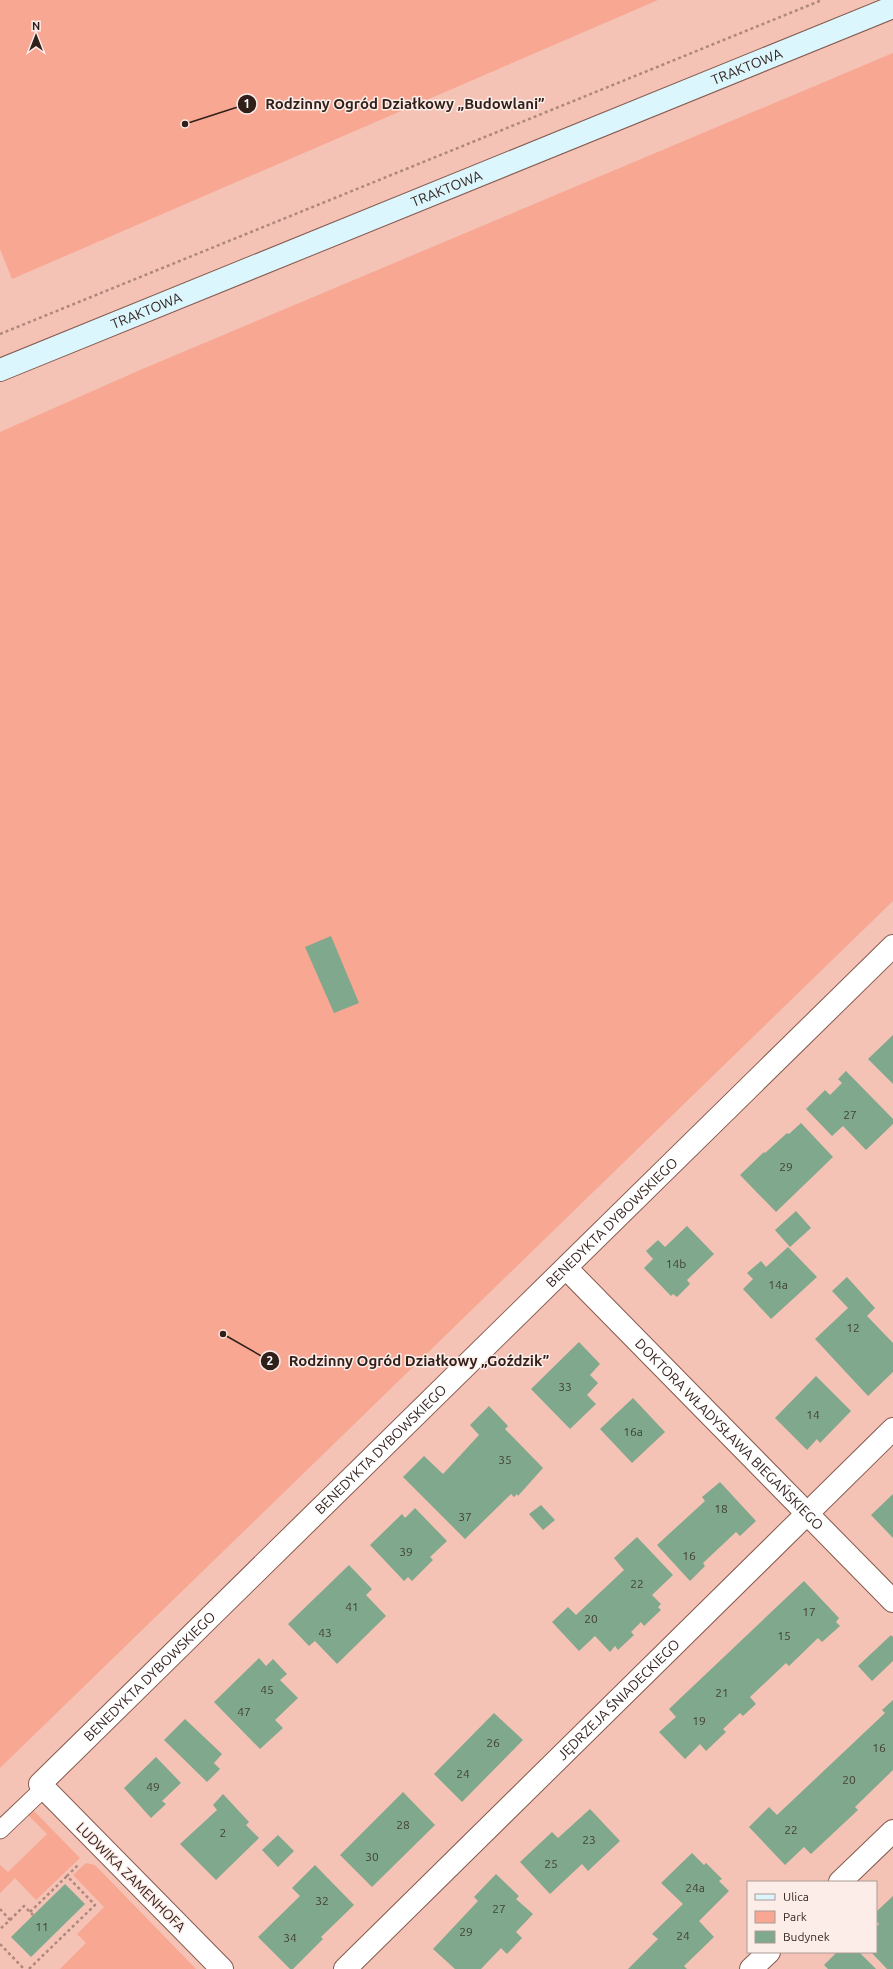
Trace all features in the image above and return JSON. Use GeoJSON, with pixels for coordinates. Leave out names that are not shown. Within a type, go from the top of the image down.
{"type":"FeatureCollection","features":[{"type":"Feature","properties":{"kind":"main road","name":"TRAKTOWA"},"geometry":{"type":"LineString","coordinates":[[0,370],[893,7]]}},
{"type":"Feature","properties":{"kind":"street","name":"BENEDYKTA DYBOWSKIEGO"},"geometry":{"type":"LineString","coordinates":[[42,1786],[893,946]]}},
{"type":"Feature","properties":{"kind":"street","name":"DOKTORA WŁADYSŁAWA BIEGAŃSKIEGO"},"geometry":{"type":"LineString","coordinates":[[566,1268],[893,1601]]}},
{"type":"Feature","properties":{"kind":"street","name":"JĘDRZEJA ŚNIADECKIEGO"},"geometry":{"type":"LineString","coordinates":[[344,1969],[893,1429]]}},
{"type":"Feature","properties":{"kind":"street","name":"LUDWIKA ZAMENHOFA"},"geometry":{"type":"LineString","coordinates":[[42,1786],[222,1969]]}},
{"type":"Feature","properties":{"kind":"street"},"geometry":{"type":"LineString","coordinates":[[841,1881],[893,1831]]}},
{"type":"Feature","properties":{"kind":"street"},"geometry":{"type":"LineString","coordinates":[[751,1969],[768,1953]]}},
{"type":"Feature","properties":{"kind":"lane"},"geometry":{"type":"LineString","coordinates":[[0,1830],[42,1786]]}},
{"type":"Feature","properties":{"kind":"path"},"geometry":{"type":"LineString","coordinates":[[0,334],[822,0]]}},
{"type":"Feature","properties":{"kind":"path"},"geometry":{"type":"LineString","coordinates":[[30,1912],[99,1845]]}},
{"type":"Feature","properties":{"kind":"path"},"geometry":{"type":"LineString","coordinates":[[29,1969],[95,1906],[67,1876]]}},
{"type":"Feature","properties":{"kind":"path"},"geometry":{"type":"LineString","coordinates":[[0,1929],[24,1906],[33,1915]]}},
{"type":"Feature","properties":{"kind":"path"},"geometry":{"type":"LineString","coordinates":[[0,1909],[10,1920]]}},
{"type":"Feature","properties":{"kind":"path"},"geometry":{"type":"LineString","coordinates":[[0,1944],[24,1969]]}},
{"type":"Feature","properties":{"kind":"green space"},"geometry":{"type":"Polygon","coordinates":[[[0,0],[658,0],[12,279],[0,249],[0,0]]]}},
{"type":"Feature","properties":{"kind":"green space"},"geometry":{"type":"Polygon","coordinates":[[[893,53],[893,901],[0,1768],[0,432],[140,370],[893,53]]]}},
{"type":"Feature","properties":{"kind":"green space"},"geometry":{"type":"Polygon","coordinates":[[[33,1810],[80,1858],[36,1900],[15,1878],[0,1893],[0,1865],[8,1872],[47,1834],[28,1815],[33,1810]]]}},
{"type":"Feature","properties":{"kind":"green space"},"geometry":{"type":"Polygon","coordinates":[[[86,1863],[95,1865],[196,1969],[60,1969],[86,1943],[77,1934],[104,1907],[73,1875],[86,1863]]]}},
{"type":"Feature","properties":{"kind":"building"},"geometry":{"type":"Polygon","coordinates":[[[331,936],[359,1003],[334,1013],[305,947],[331,936]]]}},
{"type":"Feature","properties":{"kind":"building"},"geometry":{"type":"Polygon","coordinates":[[[893,1035],[893,1084],[868,1059],[893,1035]]]}},
{"type":"Feature","properties":{"kind":"building"},"geometry":{"type":"Polygon","coordinates":[[[846,1071],[893,1119],[893,1124],[866,1150],[843,1126],[832,1136],[806,1109],[825,1090],[830,1095],[842,1083],[838,1079],[846,1071]]]}},
{"type":"Feature","properties":{"kind":"building"},"geometry":{"type":"Polygon","coordinates":[[[801,1123],[833,1157],[776,1212],[740,1175],[764,1152],[765,1153],[787,1133],[789,1134],[801,1123]]]}},
{"type":"Feature","properties":{"kind":"building"},"geometry":{"type":"Polygon","coordinates":[[[796,1211],[811,1228],[790,1247],[775,1230],[796,1211]]]}},
{"type":"Feature","properties":{"kind":"building"},"geometry":{"type":"Polygon","coordinates":[[[687,1226],[714,1254],[687,1280],[690,1284],[677,1297],[673,1294],[671,1296],[644,1268],[653,1259],[646,1251],[658,1240],[665,1247],[687,1226]]]}},
{"type":"Feature","properties":{"kind":"building"},"geometry":{"type":"Polygon","coordinates":[[[788,1247],[817,1277],[771,1319],[743,1289],[753,1279],[747,1273],[761,1261],[766,1267],[788,1247]]]}},
{"type":"Feature","properties":{"kind":"building"},"geometry":{"type":"Polygon","coordinates":[[[847,1277],[875,1308],[867,1316],[893,1343],[893,1372],[868,1396],[815,1339],[848,1308],[832,1291],[847,1277]]]}},
{"type":"Feature","properties":{"kind":"building"},"geometry":{"type":"Polygon","coordinates":[[[579,1342],[600,1364],[590,1375],[598,1383],[587,1395],[596,1404],[570,1429],[531,1389],[579,1342]]]}},
{"type":"Feature","properties":{"kind":"building"},"geometry":{"type":"Polygon","coordinates":[[[816,1376],[851,1411],[820,1443],[817,1439],[807,1450],[775,1418],[816,1376]]]}},
{"type":"Feature","properties":{"kind":"building"},"geometry":{"type":"Polygon","coordinates":[[[633,1398],[665,1432],[632,1463],[600,1429],[633,1398]]]}},
{"type":"Feature","properties":{"kind":"building"},"geometry":{"type":"Polygon","coordinates":[[[489,1406],[508,1426],[505,1429],[543,1468],[518,1496],[517,1494],[514,1497],[511,1494],[465,1539],[403,1477],[424,1456],[443,1474],[479,1435],[470,1425],[489,1406]]]}},
{"type":"Feature","properties":{"kind":"building"},"geometry":{"type":"Polygon","coordinates":[[[720,1482],[756,1521],[740,1536],[736,1532],[703,1563],[705,1566],[690,1581],[657,1545],[705,1501],[702,1497],[720,1482]]]}},
{"type":"Feature","properties":{"kind":"building"},"geometry":{"type":"Polygon","coordinates":[[[893,1494],[893,1538],[871,1515],[893,1494]]]}},
{"type":"Feature","properties":{"kind":"building"},"geometry":{"type":"Polygon","coordinates":[[[541,1505],[555,1520],[543,1530],[529,1514],[541,1505]]]}},
{"type":"Feature","properties":{"kind":"building"},"geometry":{"type":"Polygon","coordinates":[[[415,1508],[447,1541],[430,1557],[433,1560],[412,1581],[408,1577],[404,1581],[370,1545],[402,1514],[405,1518],[415,1508]]]}},
{"type":"Feature","properties":{"kind":"building"},"geometry":{"type":"Polygon","coordinates":[[[637,1537],[673,1575],[652,1595],[661,1604],[658,1607],[661,1610],[644,1626],[641,1622],[631,1632],[634,1635],[618,1650],[615,1646],[610,1652],[595,1636],[579,1651],[552,1622],[568,1607],[576,1615],[624,1570],[614,1558],[637,1537]]]}},
{"type":"Feature","properties":{"kind":"building"},"geometry":{"type":"Polygon","coordinates":[[[349,1565],[372,1589],[366,1595],[386,1616],[337,1664],[315,1641],[309,1646],[288,1624],[349,1565]]]}},
{"type":"Feature","properties":{"kind":"building"},"geometry":{"type":"Polygon","coordinates":[[[804,1581],[839,1618],[836,1622],[840,1626],[822,1642],[818,1638],[789,1666],[786,1663],[750,1697],[756,1704],[743,1716],[740,1713],[723,1729],[726,1732],[706,1751],[700,1744],[685,1759],[659,1732],[676,1717],[669,1709],[804,1581]]]}},
{"type":"Feature","properties":{"kind":"building"},"geometry":{"type":"Polygon","coordinates":[[[891,1635],[893,1637],[893,1661],[872,1681],[858,1666],[891,1635]]]}},
{"type":"Feature","properties":{"kind":"building"},"geometry":{"type":"Polygon","coordinates":[[[259,1658],[266,1666],[273,1659],[287,1674],[280,1680],[298,1698],[275,1720],[283,1728],[260,1749],[214,1702],[259,1658]]]}},
{"type":"Feature","properties":{"kind":"building"},"geometry":{"type":"Polygon","coordinates":[[[893,1700],[893,1770],[855,1807],[858,1810],[811,1854],[804,1847],[785,1865],[749,1827],[769,1807],[777,1815],[885,1713],[882,1710],[893,1700]]]}},
{"type":"Feature","properties":{"kind":"building"},"geometry":{"type":"Polygon","coordinates":[[[494,1713],[523,1740],[462,1802],[434,1774],[494,1713]]]}},
{"type":"Feature","properties":{"kind":"building"},"geometry":{"type":"Polygon","coordinates":[[[185,1719],[222,1754],[214,1763],[220,1769],[207,1782],[164,1740],[185,1719]]]}},
{"type":"Feature","properties":{"kind":"building"},"geometry":{"type":"Polygon","coordinates":[[[156,1757],[181,1783],[162,1801],[166,1804],[151,1818],[124,1788],[156,1757]]]}},
{"type":"Feature","properties":{"kind":"building"},"geometry":{"type":"Polygon","coordinates":[[[403,1792],[435,1825],[372,1887],[340,1855],[403,1792]]]}},
{"type":"Feature","properties":{"kind":"building"},"geometry":{"type":"Polygon","coordinates":[[[223,1794],[249,1822],[246,1825],[259,1838],[216,1880],[180,1844],[217,1810],[213,1805],[223,1794]]]}},
{"type":"Feature","properties":{"kind":"building"},"geometry":{"type":"Polygon","coordinates":[[[590,1809],[620,1841],[588,1871],[582,1864],[550,1894],[520,1862],[552,1832],[558,1838],[590,1809]]]}},
{"type":"Feature","properties":{"kind":"building"},"geometry":{"type":"Polygon","coordinates":[[[278,1835],[294,1851],[278,1867],[262,1850],[278,1835]]]}},
{"type":"Feature","properties":{"kind":"building"},"geometry":{"type":"Polygon","coordinates":[[[692,1853],[704,1865],[706,1863],[722,1879],[719,1881],[729,1891],[699,1921],[714,1937],[684,1966],[687,1969],[628,1969],[658,1939],[652,1934],[683,1904],[661,1883],[692,1853]]]}},
{"type":"Feature","properties":{"kind":"building"},"geometry":{"type":"Polygon","coordinates":[[[315,1865],[354,1905],[321,1937],[323,1939],[293,1969],[290,1969],[258,1937],[300,1896],[292,1888],[315,1865]]]}},
{"type":"Feature","properties":{"kind":"building"},"geometry":{"type":"Polygon","coordinates":[[[496,1874],[519,1896],[516,1899],[533,1914],[516,1932],[522,1938],[507,1954],[501,1948],[481,1969],[455,1969],[433,1949],[478,1901],[474,1897],[496,1874]]]}},
{"type":"Feature","properties":{"kind":"building"},"geometry":{"type":"Polygon","coordinates":[[[65,1884],[85,1904],[31,1957],[11,1937],[65,1884]]]}},
{"type":"Feature","properties":{"kind":"building"},"geometry":{"type":"Polygon","coordinates":[[[893,1896],[893,1969],[887,1969],[872,1953],[877,1953],[877,1926],[879,1924],[877,1921],[877,1911],[893,1896]]]}},
{"type":"Feature","properties":{"kind":"building"},"geometry":{"type":"Polygon","coordinates":[[[836,1953],[860,1953],[876,1969],[828,1969],[824,1965],[836,1953]]]}},
{"type":"Feature","properties":{"kind":"place","name":"Rodzinny Ogród Działkowy „Budowlani”"},"geometry":{"type":"Point","coordinates":[185,124]}},
{"type":"Feature","properties":{"kind":"place","name":"Rodzinny Ogród Działkowy „Goździk”"},"geometry":{"type":"Point","coordinates":[223,1334]}}]}
